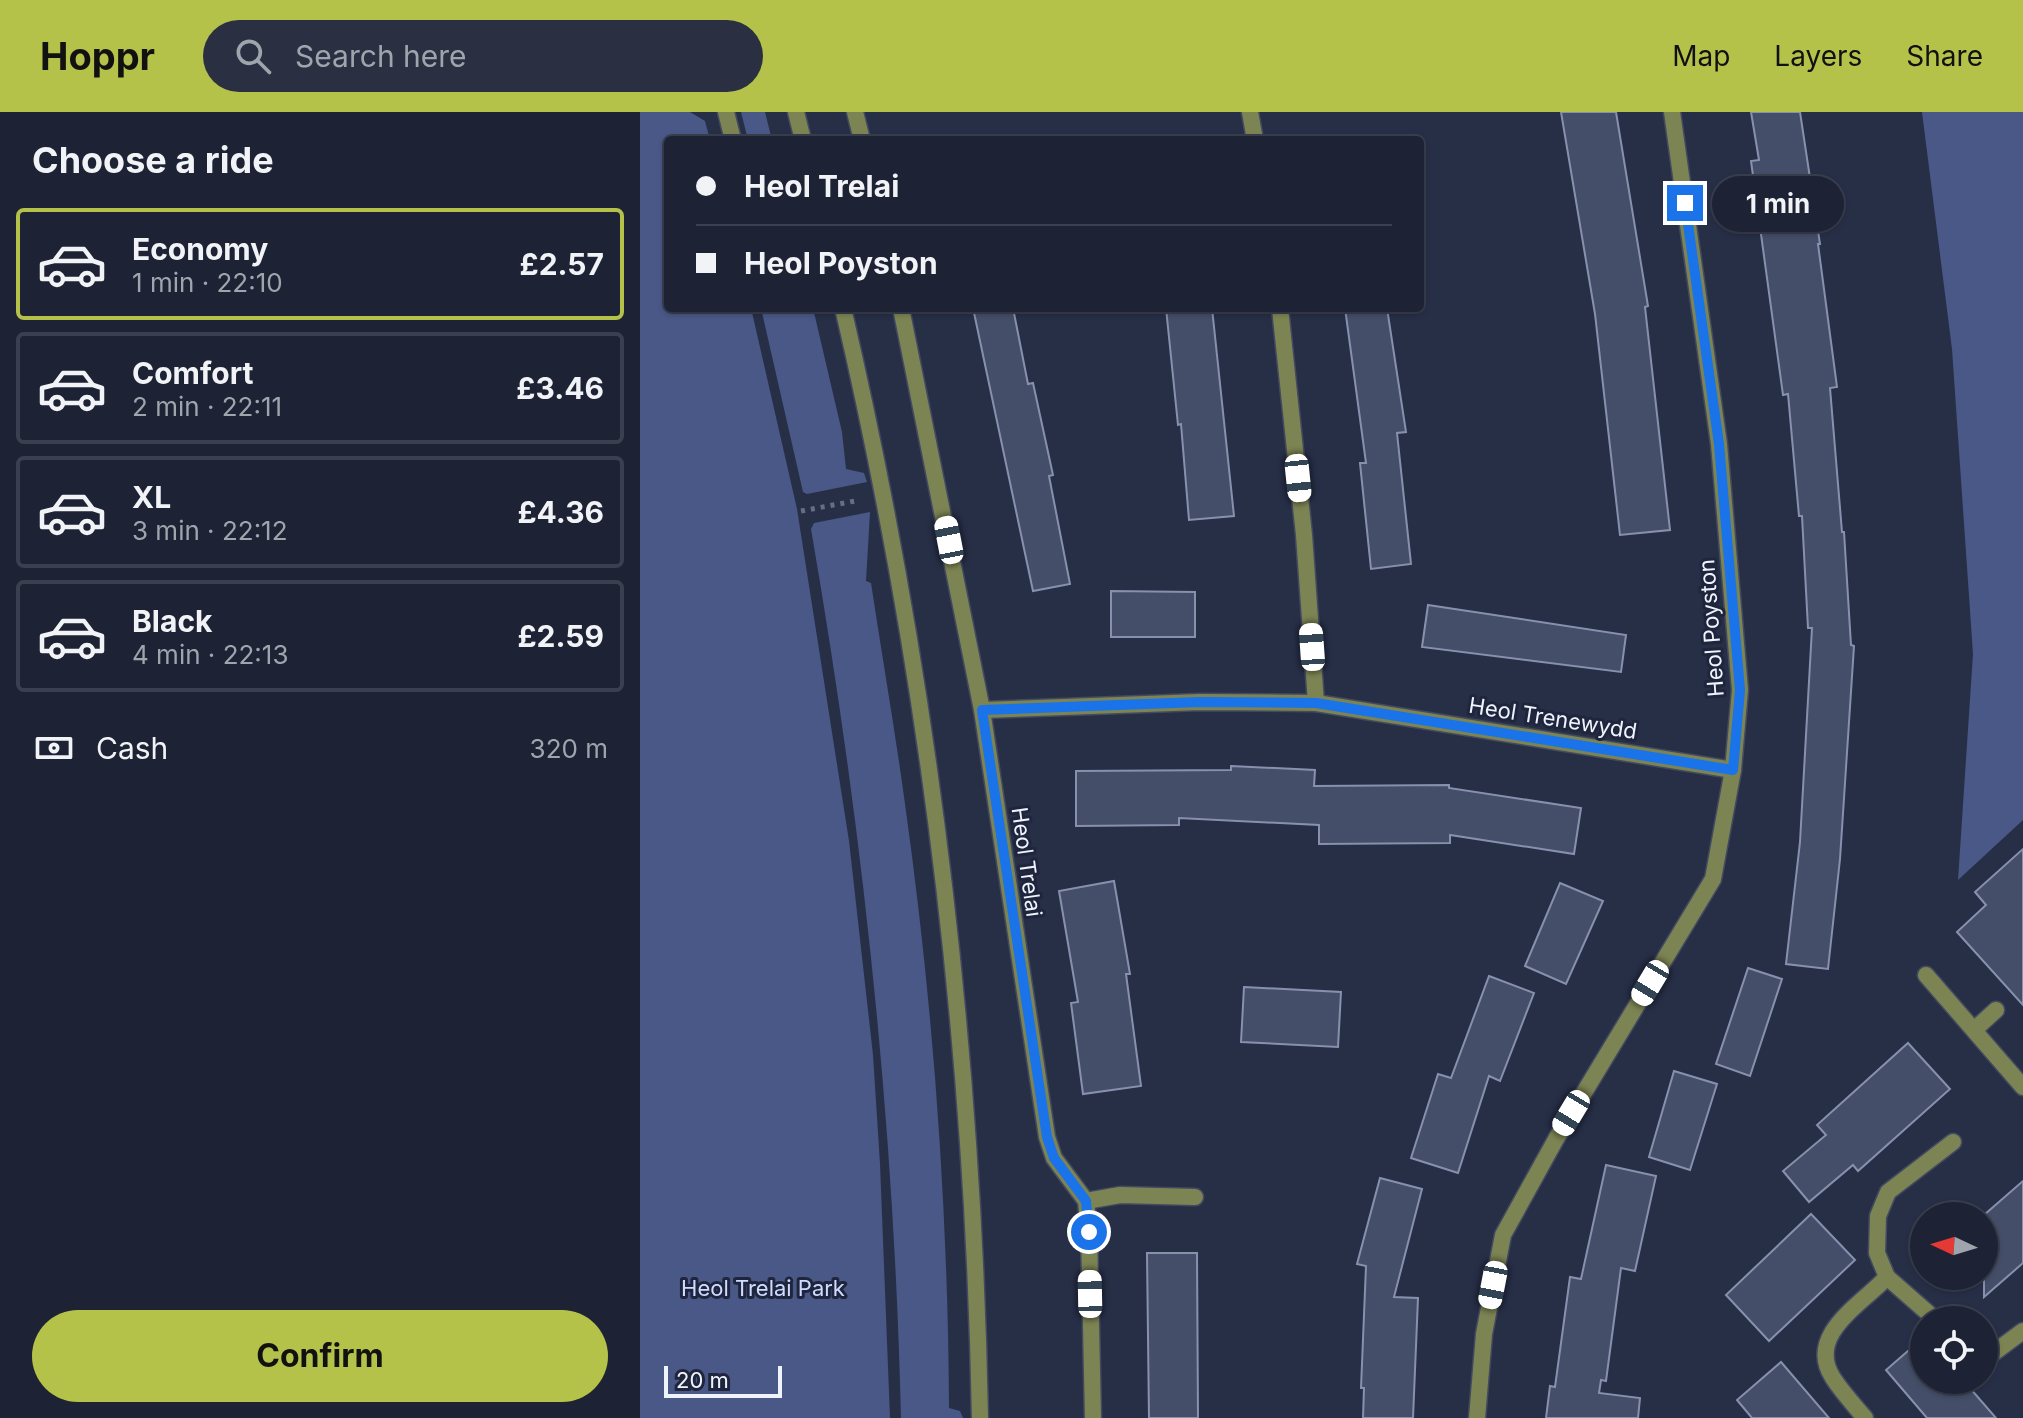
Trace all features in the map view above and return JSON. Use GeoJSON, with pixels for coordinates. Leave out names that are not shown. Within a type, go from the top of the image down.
{"type":"FeatureCollection","features":[{"type":"Feature","properties":{"kind":"street"},"geometry":{"type":"LineString","coordinates":[[726,112],[732,136]]}},
{"type":"Feature","properties":{"kind":"street"},"geometry":{"type":"LineString","coordinates":[[796,112],[802,136]]}},
{"type":"Feature","properties":{"kind":"street"},"geometry":{"type":"LineString","coordinates":[[855,112],[861,136]]}},
{"type":"Feature","properties":{"kind":"street"},"geometry":{"type":"LineString","coordinates":[[1250,112],[1254,136]]}},
{"type":"Feature","properties":{"kind":"street","name":"Heol Poyston"},"geometry":{"type":"LineString","coordinates":[[1477,1418],[1484,1334],[1503,1235],[1556,1139],[1713,879],[1733,770],[1740,690],[1719,444],[1672,112]]}},
{"type":"Feature","properties":{"kind":"street"},"geometry":{"type":"LineString","coordinates":[[844,312],[885,496],[939,835],[971,1160],[978,1284],[980,1418]]}},
{"type":"Feature","properties":{"kind":"street","name":"Heol Trelai"},"geometry":{"type":"LineString","coordinates":[[902,312],[982,710],[1047,1137],[1054,1158],[1086,1201]]}},
{"type":"Feature","properties":{"kind":"street"},"geometry":{"type":"LineString","coordinates":[[1280,312],[1304,535],[1316,703]]}},
{"type":"Feature","properties":{"kind":"street","name":"Heol Trenewydd"},"geometry":{"type":"LineString","coordinates":[[982,710],[1200,702],[1316,703],[1733,770]]}},
{"type":"Feature","properties":{"kind":"street"},"geometry":{"type":"LineString","coordinates":[[1926,975],[2023,1087]]}},
{"type":"Feature","properties":{"kind":"street"},"geometry":{"type":"LineString","coordinates":[[1974,1030],[1996,1010]]}},
{"type":"Feature","properties":{"kind":"street"},"geometry":{"type":"LineString","coordinates":[[1920,1306],[1887,1277],[1877,1253],[1878,1216],[1888,1192],[1953,1142]]}},
{"type":"Feature","properties":{"kind":"street"},"geometry":{"type":"LineString","coordinates":[[1093,1418],[1086,1201],[1120,1195],[1195,1197]]}},
{"type":"Feature","properties":{"kind":"street"},"geometry":{"type":"LineString","coordinates":[[1865,1418],[1831,1376],[1825,1358],[1826,1344],[1833,1328],[1887,1277]]}},
{"type":"Feature","properties":{"kind":"street"},"geometry":{"type":"LineString","coordinates":[[1998,1350],[2023,1331]]}},
{"type":"Feature","properties":{"kind":"green space","name":"Heol Trelai Park"},"geometry":{"type":"Polygon","coordinates":[[[640,112],[690,112],[705,121],[709,136],[664,136],[664,312],[752,312],[797,509],[849,841],[873,1055],[890,1418],[640,1418],[640,112]]]}},
{"type":"Feature","properties":{"kind":"green space"},"geometry":{"type":"Polygon","coordinates":[[[741,112],[765,112],[771,136],[747,136],[741,112]]]}},
{"type":"Feature","properties":{"kind":"green space"},"geometry":{"type":"Polygon","coordinates":[[[1922,112],[2023,112],[2023,820],[1958,880],[1973,654],[1952,349],[1922,112]]]}},
{"type":"Feature","properties":{"kind":"green space"},"geometry":{"type":"Polygon","coordinates":[[[762,312],[814,312],[842,432],[846,469],[864,473],[867,482],[807,494],[803,492],[762,312]]]}},
{"type":"Feature","properties":{"kind":"green space"},"geometry":{"type":"Polygon","coordinates":[[[870,512],[866,581],[871,583],[901,776],[931,1029],[946,1256],[949,1408],[960,1411],[963,1418],[901,1418],[891,1194],[872,972],[846,750],[811,529],[814,523],[870,512]]]}},
{"type":"Feature","properties":{"kind":"building"},"geometry":{"type":"Polygon","coordinates":[[[1561,112],[1616,112],[1648,306],[1645,307],[1670,530],[1620,535],[1595,314],[1561,112]]]}},
{"type":"Feature","properties":{"kind":"building"},"geometry":{"type":"Polygon","coordinates":[[[1751,112],[1800,112],[1837,387],[1830,388],[1851,645],[1854,646],[1840,859],[1828,969],[1786,964],[1800,842],[1812,628],[1808,628],[1802,516],[1799,516],[1788,394],[1783,395],[1751,161],[1759,160],[1751,112]]]}},
{"type":"Feature","properties":{"kind":"building"},"geometry":{"type":"Polygon","coordinates":[[[974,312],[1014,312],[1028,384],[1033,383],[1053,475],[1049,476],[1070,584],[1033,591],[974,312]]]}},
{"type":"Feature","properties":{"kind":"building"},"geometry":{"type":"Polygon","coordinates":[[[1166,312],[1212,312],[1234,516],[1189,520],[1181,424],[1178,425],[1166,312]]]}},
{"type":"Feature","properties":{"kind":"building"},"geometry":{"type":"Polygon","coordinates":[[[1346,312],[1388,312],[1406,432],[1397,433],[1411,564],[1371,569],[1360,463],[1366,463],[1346,312]]]}},
{"type":"Feature","properties":{"kind":"building"},"geometry":{"type":"Polygon","coordinates":[[[1111,591],[1195,592],[1195,637],[1111,637],[1111,591]]]}},
{"type":"Feature","properties":{"kind":"building"},"geometry":{"type":"Polygon","coordinates":[[[1428,605],[1626,635],[1621,672],[1422,647],[1428,605]]]}},
{"type":"Feature","properties":{"kind":"building"},"geometry":{"type":"Polygon","coordinates":[[[1231,766],[1315,770],[1314,786],[1449,785],[1449,788],[1581,808],[1574,854],[1450,835],[1450,843],[1319,844],[1319,825],[1179,818],[1179,825],[1076,826],[1076,771],[1231,770],[1231,766]]]}},
{"type":"Feature","properties":{"kind":"building"},"geometry":{"type":"Polygon","coordinates":[[[2023,849],[2023,1005],[1957,932],[1986,905],[1975,892],[2023,849]]]}},
{"type":"Feature","properties":{"kind":"building"},"geometry":{"type":"Polygon","coordinates":[[[1114,881],[1130,974],[1126,974],[1141,1086],[1083,1094],[1071,1003],[1078,1002],[1059,891],[1114,881]]]}},
{"type":"Feature","properties":{"kind":"building"},"geometry":{"type":"Polygon","coordinates":[[[1560,883],[1603,901],[1566,984],[1525,966],[1560,883]]]}},
{"type":"Feature","properties":{"kind":"building"},"geometry":{"type":"Polygon","coordinates":[[[1748,968],[1782,979],[1750,1076],[1716,1064],[1748,968]]]}},
{"type":"Feature","properties":{"kind":"building"},"geometry":{"type":"Polygon","coordinates":[[[1489,976],[1534,993],[1500,1081],[1489,1076],[1458,1173],[1411,1158],[1438,1074],[1451,1078],[1489,976]]]}},
{"type":"Feature","properties":{"kind":"building"},"geometry":{"type":"Polygon","coordinates":[[[1244,987],[1341,992],[1338,1047],[1241,1042],[1244,987]]]}},
{"type":"Feature","properties":{"kind":"building"},"geometry":{"type":"Polygon","coordinates":[[[1908,1043],[1950,1089],[1858,1171],[1853,1165],[1809,1202],[1783,1171],[1826,1135],[1817,1125],[1908,1043]]]}},
{"type":"Feature","properties":{"kind":"building"},"geometry":{"type":"Polygon","coordinates":[[[1674,1071],[1717,1084],[1690,1170],[1649,1157],[1674,1071]]]}},
{"type":"Feature","properties":{"kind":"building"},"geometry":{"type":"Polygon","coordinates":[[[1606,1165],[1656,1176],[1635,1271],[1621,1268],[1606,1381],[1601,1380],[1599,1393],[1640,1398],[1638,1418],[1546,1418],[1550,1386],[1555,1387],[1570,1277],[1581,1279],[1606,1165]]]}},
{"type":"Feature","properties":{"kind":"building"},"geometry":{"type":"Polygon","coordinates":[[[1380,1178],[1422,1189],[1394,1297],[1418,1298],[1413,1418],[1363,1418],[1364,1388],[1361,1388],[1366,1266],[1357,1264],[1380,1178]]]}},
{"type":"Feature","properties":{"kind":"building"},"geometry":{"type":"Polygon","coordinates":[[[2023,1181],[2023,1263],[1998,1285],[1998,1203],[2023,1181]]]}},
{"type":"Feature","properties":{"kind":"building"},"geometry":{"type":"Polygon","coordinates":[[[1811,1214],[1855,1260],[1769,1341],[1726,1295],[1811,1214]]]}},
{"type":"Feature","properties":{"kind":"building"},"geometry":{"type":"Polygon","coordinates":[[[1147,1253],[1197,1253],[1198,1418],[1149,1418],[1147,1253]]]}},
{"type":"Feature","properties":{"kind":"building"},"geometry":{"type":"Polygon","coordinates":[[[1910,1349],[1910,1394],[1975,1394],[1996,1418],[1927,1418],[1886,1370],[1910,1349]]]}},
{"type":"Feature","properties":{"kind":"building"},"geometry":{"type":"Polygon","coordinates":[[[1781,1362],[1829,1418],[1752,1418],[1737,1400],[1781,1362]]]}},
{"type":"Feature","properties":{"kind":"route"},"geometry":{"type":"LineString","coordinates":[[1089,1232],[1086,1201],[1054,1158],[1047,1137],[982,710],[1200,702],[1316,703],[1733,770],[1740,690],[1719,444],[1685,203]]}}]}
